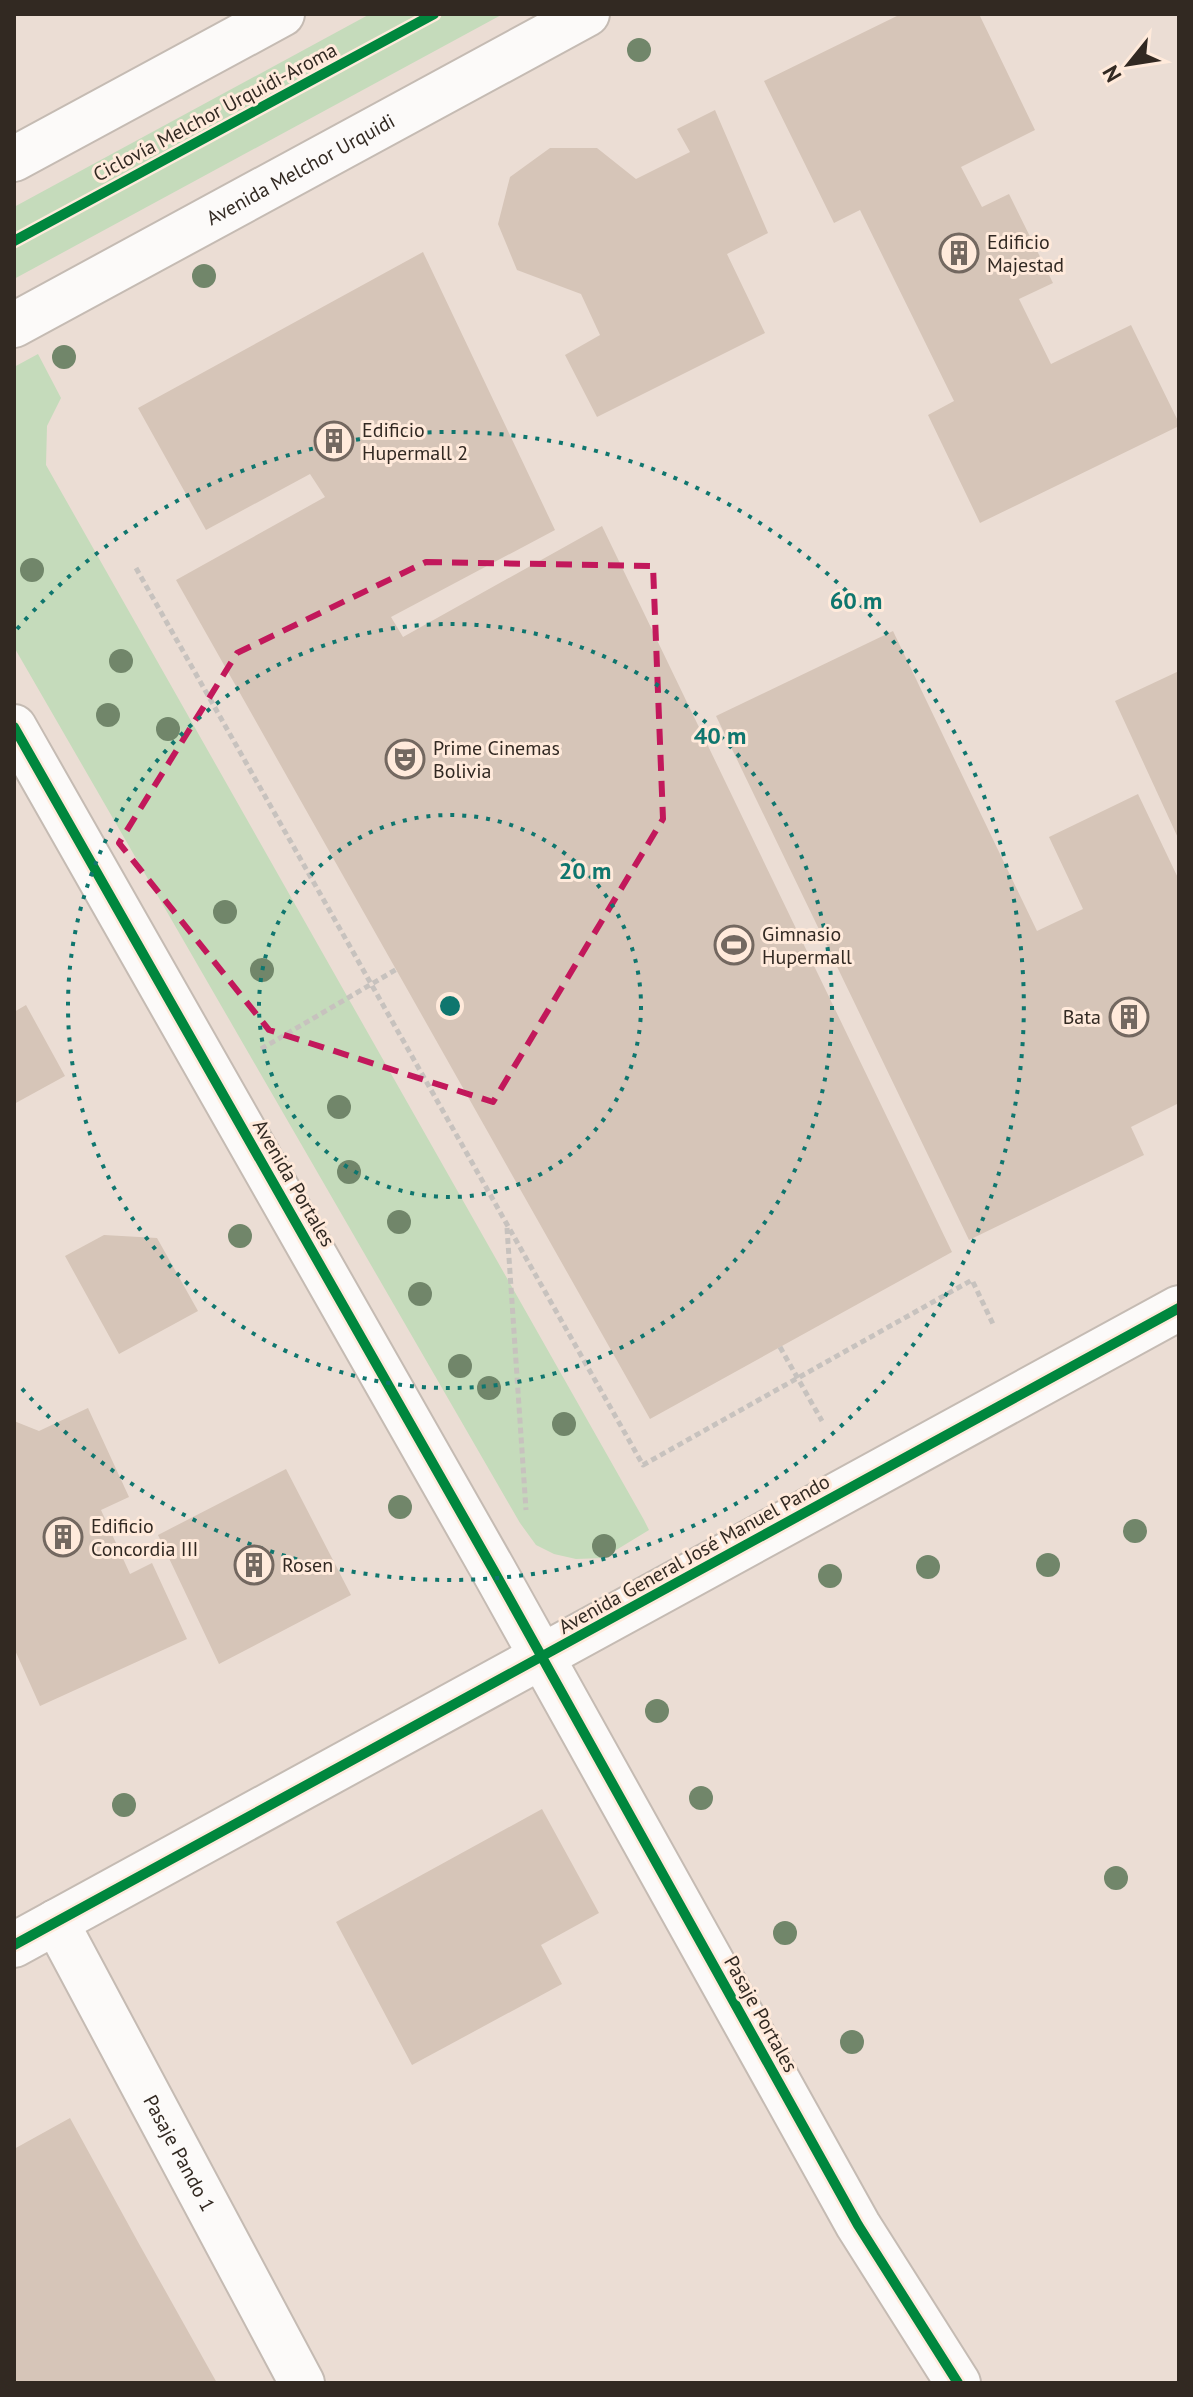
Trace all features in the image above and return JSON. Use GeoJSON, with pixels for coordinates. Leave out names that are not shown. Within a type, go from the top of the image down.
{"type":"FeatureCollection","features":[{"type":"Feature","properties":{"kind":"street"},"geometry":{"type":"LineString","coordinates":[[14,159],[282,14]]}},
{"type":"Feature","properties":{"kind":"street","name":"Avenida Melchor Urquidi"},"geometry":{"type":"LineString","coordinates":[[14,325],[587,14]]}},
{"type":"Feature","properties":{"kind":"street","name":"Avenida Portales"},"geometry":{"type":"LineString","coordinates":[[14,727],[542,1657]]}},
{"type":"Feature","properties":{"kind":"street","name":"Avenida General José Manuel Pando"},"geometry":{"type":"LineString","coordinates":[[14,1945],[1179,1308]]}},
{"type":"Feature","properties":{"kind":"street","name":"Pasaje Portales"},"geometry":{"type":"LineString","coordinates":[[542,1657],[858,2225],[958,2383]]}},
{"type":"Feature","properties":{"kind":"street","name":"Pasaje Pando 1"},"geometry":{"type":"LineString","coordinates":[[56,1922],[302,2383]]}},
{"type":"Feature","properties":{"kind":"path"},"geometry":{"type":"LineString","coordinates":[[136,568],[643,1465],[972,1280],[993,1324]]}},
{"type":"Feature","properties":{"kind":"path"},"geometry":{"type":"LineString","coordinates":[[260,1049],[397,969]]}},
{"type":"Feature","properties":{"kind":"path"},"geometry":{"type":"LineString","coordinates":[[506,1224],[526,1511]]}},
{"type":"Feature","properties":{"kind":"path"},"geometry":{"type":"LineString","coordinates":[[780,1347],[822,1421]]}},
{"type":"Feature","properties":{"kind":"highlighted area"},"geometry":{"type":"Polygon","coordinates":[[[426,562],[653,566],[663,819],[493,1102],[269,1030],[119,843],[237,653],[426,562]]]}},
{"type":"Feature","properties":{"kind":"green space"},"geometry":{"type":"Polygon","coordinates":[[[370,14],[503,14],[14,279],[14,207],[370,14]]]}},
{"type":"Feature","properties":{"kind":"green space"},"geometry":{"type":"Polygon","coordinates":[[[38,354],[61,398],[47,426],[46,465],[649,1530],[603,1558],[576,1559],[554,1554],[536,1545],[520,1523],[14,647],[14,367],[38,354]]]}},
{"type":"Feature","properties":{"kind":"building","name":"Edificio Majestad"},"geometry":{"type":"Polygon","coordinates":[[[901,14],[979,14],[1035,130],[961,167],[982,207],[1009,194],[1053,283],[1019,299],[1051,364],[1131,325],[1179,423],[1179,426],[980,523],[928,415],[954,401],[860,210],[834,223],[764,81],[901,14]]]}},
{"type":"Feature","properties":{"kind":"building"},"geometry":{"type":"Polygon","coordinates":[[[715,110],[768,233],[727,254],[765,333],[597,417],[565,355],[600,335],[581,294],[517,270],[498,224],[510,177],[550,148],[597,148],[636,179],[690,152],[677,129],[715,110]]]}},
{"type":"Feature","properties":{"kind":"building"},"geometry":{"type":"Polygon","coordinates":[[[423,252],[555,530],[391,617],[403,637],[602,526],[952,1252],[650,1419],[176,580],[325,497],[310,474],[206,530],[138,408],[423,252]]]}},
{"type":"Feature","properties":{"kind":"building"},"geometry":{"type":"Polygon","coordinates":[[[893,631],[1037,931],[1083,909],[1049,837],[1138,794],[1179,880],[1179,1103],[1131,1127],[1144,1155],[969,1240],[716,716],[893,631]]]}},
{"type":"Feature","properties":{"kind":"building"},"geometry":{"type":"Polygon","coordinates":[[[1179,671],[1179,840],[1115,701],[1179,671]]]}},
{"type":"Feature","properties":{"kind":"building"},"geometry":{"type":"Polygon","coordinates":[[[26,1005],[65,1076],[14,1104],[14,1012],[26,1005]]]}},
{"type":"Feature","properties":{"kind":"building"},"geometry":{"type":"Polygon","coordinates":[[[104,1235],[157,1238],[198,1311],[119,1354],[65,1256],[104,1235]]]}},
{"type":"Feature","properties":{"kind":"building","name":"Edificio Concordia III"},"geometry":{"type":"Polygon","coordinates":[[[88,1408],[129,1497],[101,1510],[130,1574],[152,1563],[187,1639],[40,1706],[14,1648],[14,1421],[39,1431],[88,1408]]]}},
{"type":"Feature","properties":{"kind":"building","name":"Rosen"},"geometry":{"type":"Polygon","coordinates":[[[286,1469],[351,1595],[219,1664],[158,1535],[286,1469]]]}},
{"type":"Feature","properties":{"kind":"building"},"geometry":{"type":"Polygon","coordinates":[[[542,1809],[599,1913],[541,1945],[562,1984],[412,2065],[336,1922],[542,1809]]]}},
{"type":"Feature","properties":{"kind":"building"},"geometry":{"type":"Polygon","coordinates":[[[70,2118],[217,2383],[14,2383],[14,2149],[70,2118]]]}},
{"type":"Feature","properties":{"kind":"cycle path","name":"Ciclovía Melchor Urquidi-Aroma"},"geometry":{"type":"LineString","coordinates":[[14,241],[434,14]]}},
{"type":"Feature","properties":{"kind":"cycle path"},"geometry":{"type":"LineString","coordinates":[[14,727],[494,1571],[858,2225],[958,2383]]}},
{"type":"Feature","properties":{"kind":"cycle path"},"geometry":{"type":"LineString","coordinates":[[14,1945],[1179,1308]]}},
{"type":"Feature","properties":{"kind":"place","name":"Edificio Majestad"},"geometry":{"type":"Point","coordinates":[959,253]}},
{"type":"Feature","properties":{"kind":"place","name":"Edificio Hupermall 2"},"geometry":{"type":"Point","coordinates":[334,441]}},
{"type":"Feature","properties":{"kind":"place","name":"Prime Cinemas Bolivia"},"geometry":{"type":"Point","coordinates":[405,759]}},
{"type":"Feature","properties":{"kind":"place","name":"Gimnasio Hupermall"},"geometry":{"type":"Point","coordinates":[734,945]}},
{"type":"Feature","properties":{"kind":"place","name":"Bata"},"geometry":{"type":"Point","coordinates":[1129,1017]}},
{"type":"Feature","properties":{"kind":"place","name":"Edificio Concordia III"},"geometry":{"type":"Point","coordinates":[63,1537]}},
{"type":"Feature","properties":{"kind":"place","name":"Rosen"},"geometry":{"type":"Point","coordinates":[254,1565]}}]}
